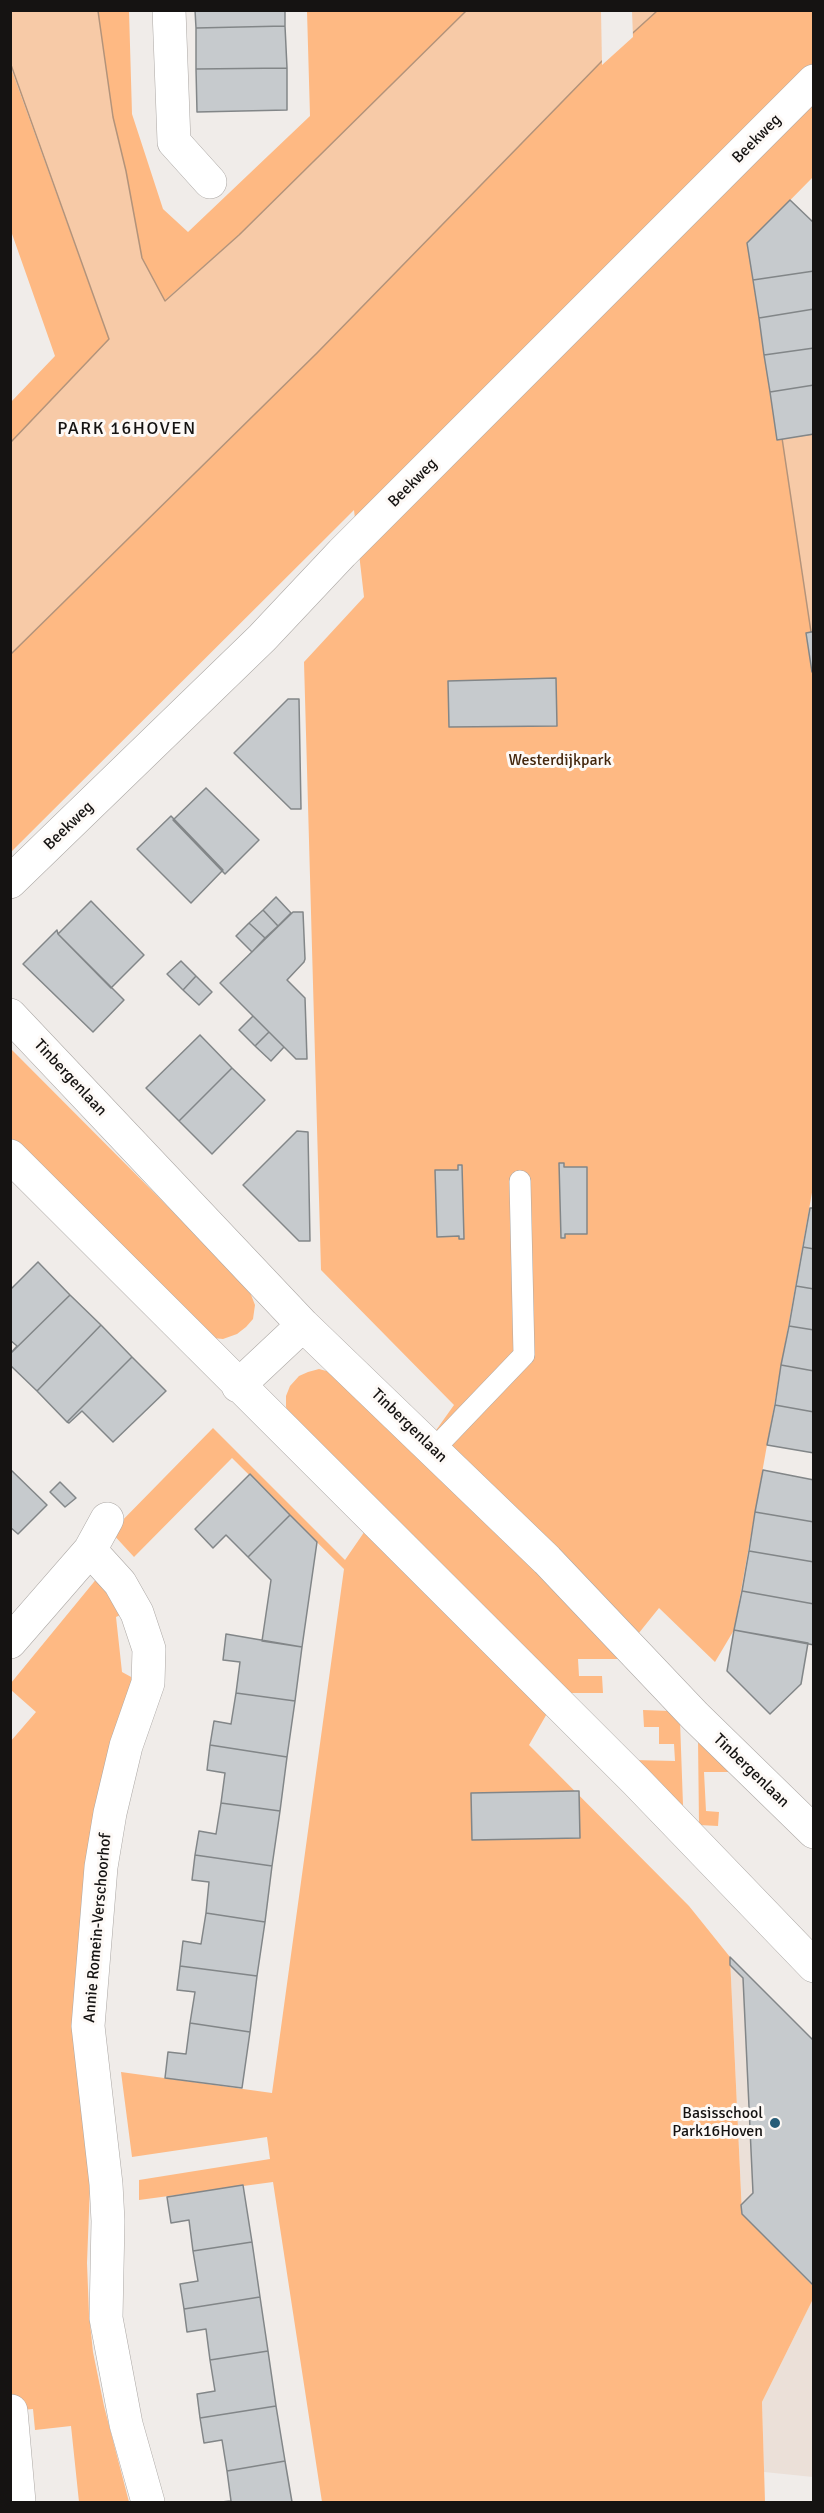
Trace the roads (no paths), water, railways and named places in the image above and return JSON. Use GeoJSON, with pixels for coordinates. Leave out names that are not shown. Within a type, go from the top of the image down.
{"type":"FeatureCollection","features":[{"type":"Feature","properties":{"kind":"street"},"geometry":{"type":"LineString","coordinates":[[169,10],[174,142],[210,182]]}},
{"type":"Feature","properties":{"kind":"street","name":"Beekweg"},"geometry":{"type":"LineString","coordinates":[[10,882],[262,638],[342,553],[813,81]]}},
{"type":"Feature","properties":{"kind":"street","name":"Tinbergenlaan"},"geometry":{"type":"LineString","coordinates":[[10,1015],[303,1325],[547,1560],[695,1716],[813,1832]]}},
{"type":"Feature","properties":{"kind":"street"},"geometry":{"type":"LineString","coordinates":[[10,1156],[635,1780],[813,1966]]}},
{"type":"Feature","properties":{"kind":"street"},"geometry":{"type":"LineString","coordinates":[[238,1386],[303,1325]]}},
{"type":"Feature","properties":{"kind":"street"},"geometry":{"type":"LineString","coordinates":[[10,1642],[90,1550],[107,1519]]}},
{"type":"Feature","properties":{"kind":"street","name":"Annie Romein-Verschoorhof"},"geometry":{"type":"LineString","coordinates":[[90,1550],[120,1583],[138,1612],[149,1649],[148,1683],[126,1746],[110,1813],[101,1867],[88,2026],[106,2184],[108,2221],[106,2318],[126,2424],[148,2502]]}},
{"type":"Feature","properties":{"kind":"street"},"geometry":{"type":"LineString","coordinates":[[11,2411],[20,2502]]}},
{"type":"Feature","properties":{"kind":"lane"},"geometry":{"type":"LineString","coordinates":[[434,1449],[524,1355],[520,1181]]}},
{"type":"Feature","properties":{"kind":"place","name":"Basisschool Park16Hoven"},"geometry":{"type":"Point","coordinates":[775,2123]}},
{"type":"Feature","properties":{"kind":"district","name":"PARK 16HOVEN"},"geometry":{"type":"Point","coordinates":[127,429]}},
{"type":"Feature","properties":{"kind":"park label","name":"Westerdijkpark"},"geometry":{"type":"Point","coordinates":[560,761]}}]}
